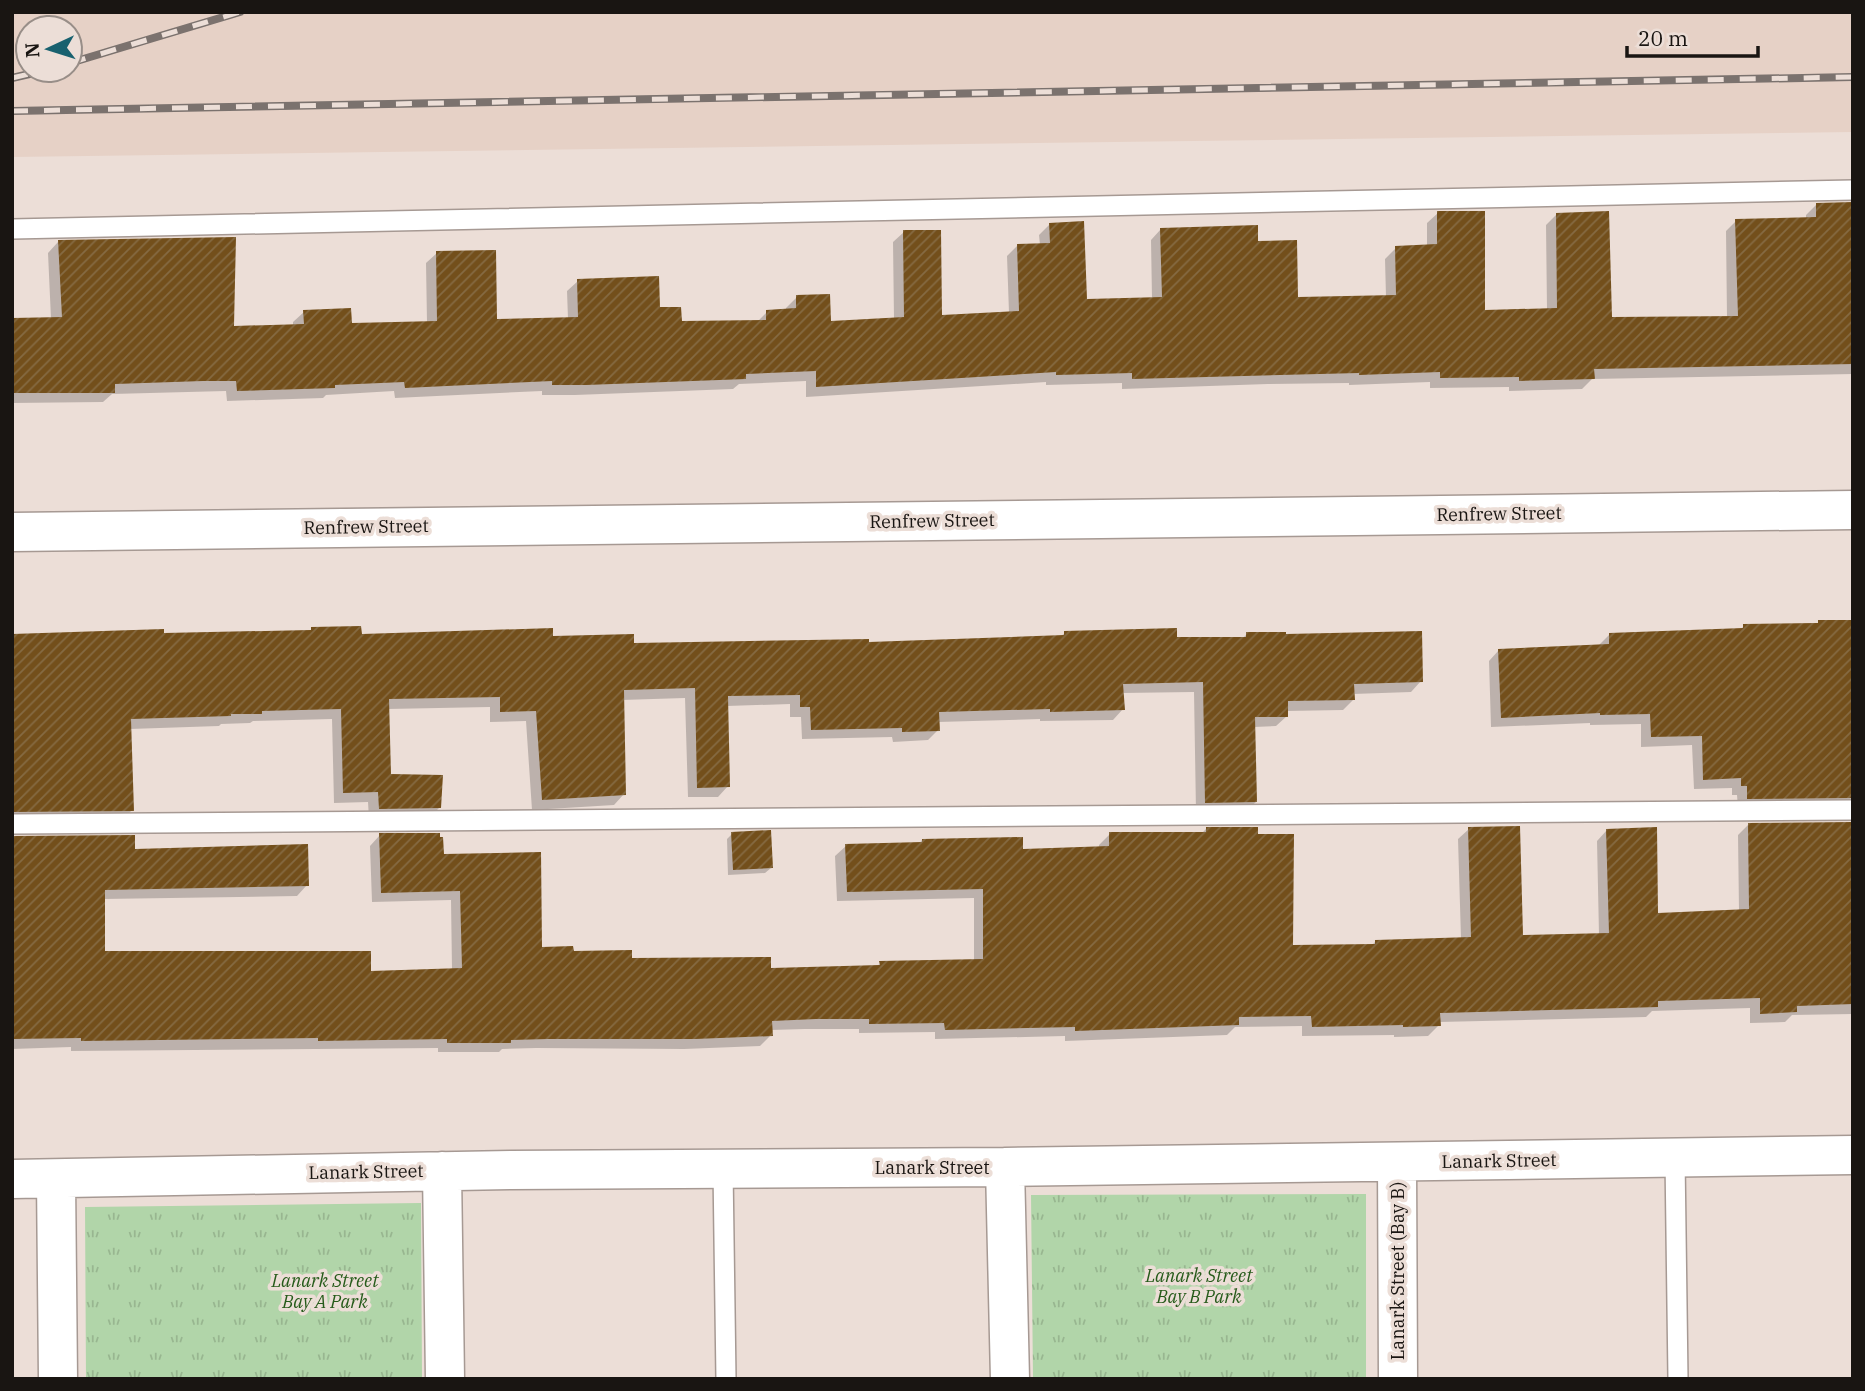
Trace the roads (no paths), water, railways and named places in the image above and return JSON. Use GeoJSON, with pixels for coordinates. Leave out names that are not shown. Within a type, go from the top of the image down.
{"type":"FeatureCollection","features":[{"type":"Feature","properties":{"kind":"street","name":"Renfrew Street"},"geometry":{"type":"LineString","coordinates":[[12,532],[1853,510]]}},
{"type":"Feature","properties":{"kind":"street","name":"Lanark Street"},"geometry":{"type":"LineString","coordinates":[[12,1179],[442,1171],[1397,1163],[1853,1155]]}},
{"type":"Feature","properties":{"kind":"street","name":"Lanark Street (Bay B)"},"geometry":{"type":"LineString","coordinates":[[1397,1163],[1398,1379]]}},
{"type":"Feature","properties":{"kind":"street"},"geometry":{"type":"LineString","coordinates":[[1005,1167],[1010,1379]]}},
{"type":"Feature","properties":{"kind":"street"},"geometry":{"type":"LineString","coordinates":[[442,1171],[445,1379]]}},
{"type":"Feature","properties":{"kind":"street"},"geometry":{"type":"LineString","coordinates":[[56,1179],[58,1379]]}},
{"type":"Feature","properties":{"kind":"lane"},"geometry":{"type":"LineString","coordinates":[[12,229],[1853,190]]}},
{"type":"Feature","properties":{"kind":"lane"},"geometry":{"type":"LineString","coordinates":[[12,824],[1853,810]]}},
{"type":"Feature","properties":{"kind":"lane"},"geometry":{"type":"LineString","coordinates":[[1675,1158],[1678,1379]]}},
{"type":"Feature","properties":{"kind":"lane"},"geometry":{"type":"LineString","coordinates":[[723,1169],[726,1379]]}},
{"type":"Feature","properties":{"kind":"railway"},"geometry":{"type":"LineString","coordinates":[[84,59],[240,12]]}},
{"type":"Feature","properties":{"kind":"railway"},"geometry":{"type":"LineString","coordinates":[[12,111],[1853,77]]}},
{"type":"Feature","properties":{"kind":"park label","name":"Lanark Street Bay B Park"},"geometry":{"type":"Point","coordinates":[1199,1286]}},
{"type":"Feature","properties":{"kind":"park label","name":"Lanark Street Bay A Park"},"geometry":{"type":"Point","coordinates":[325,1291]}}]}
